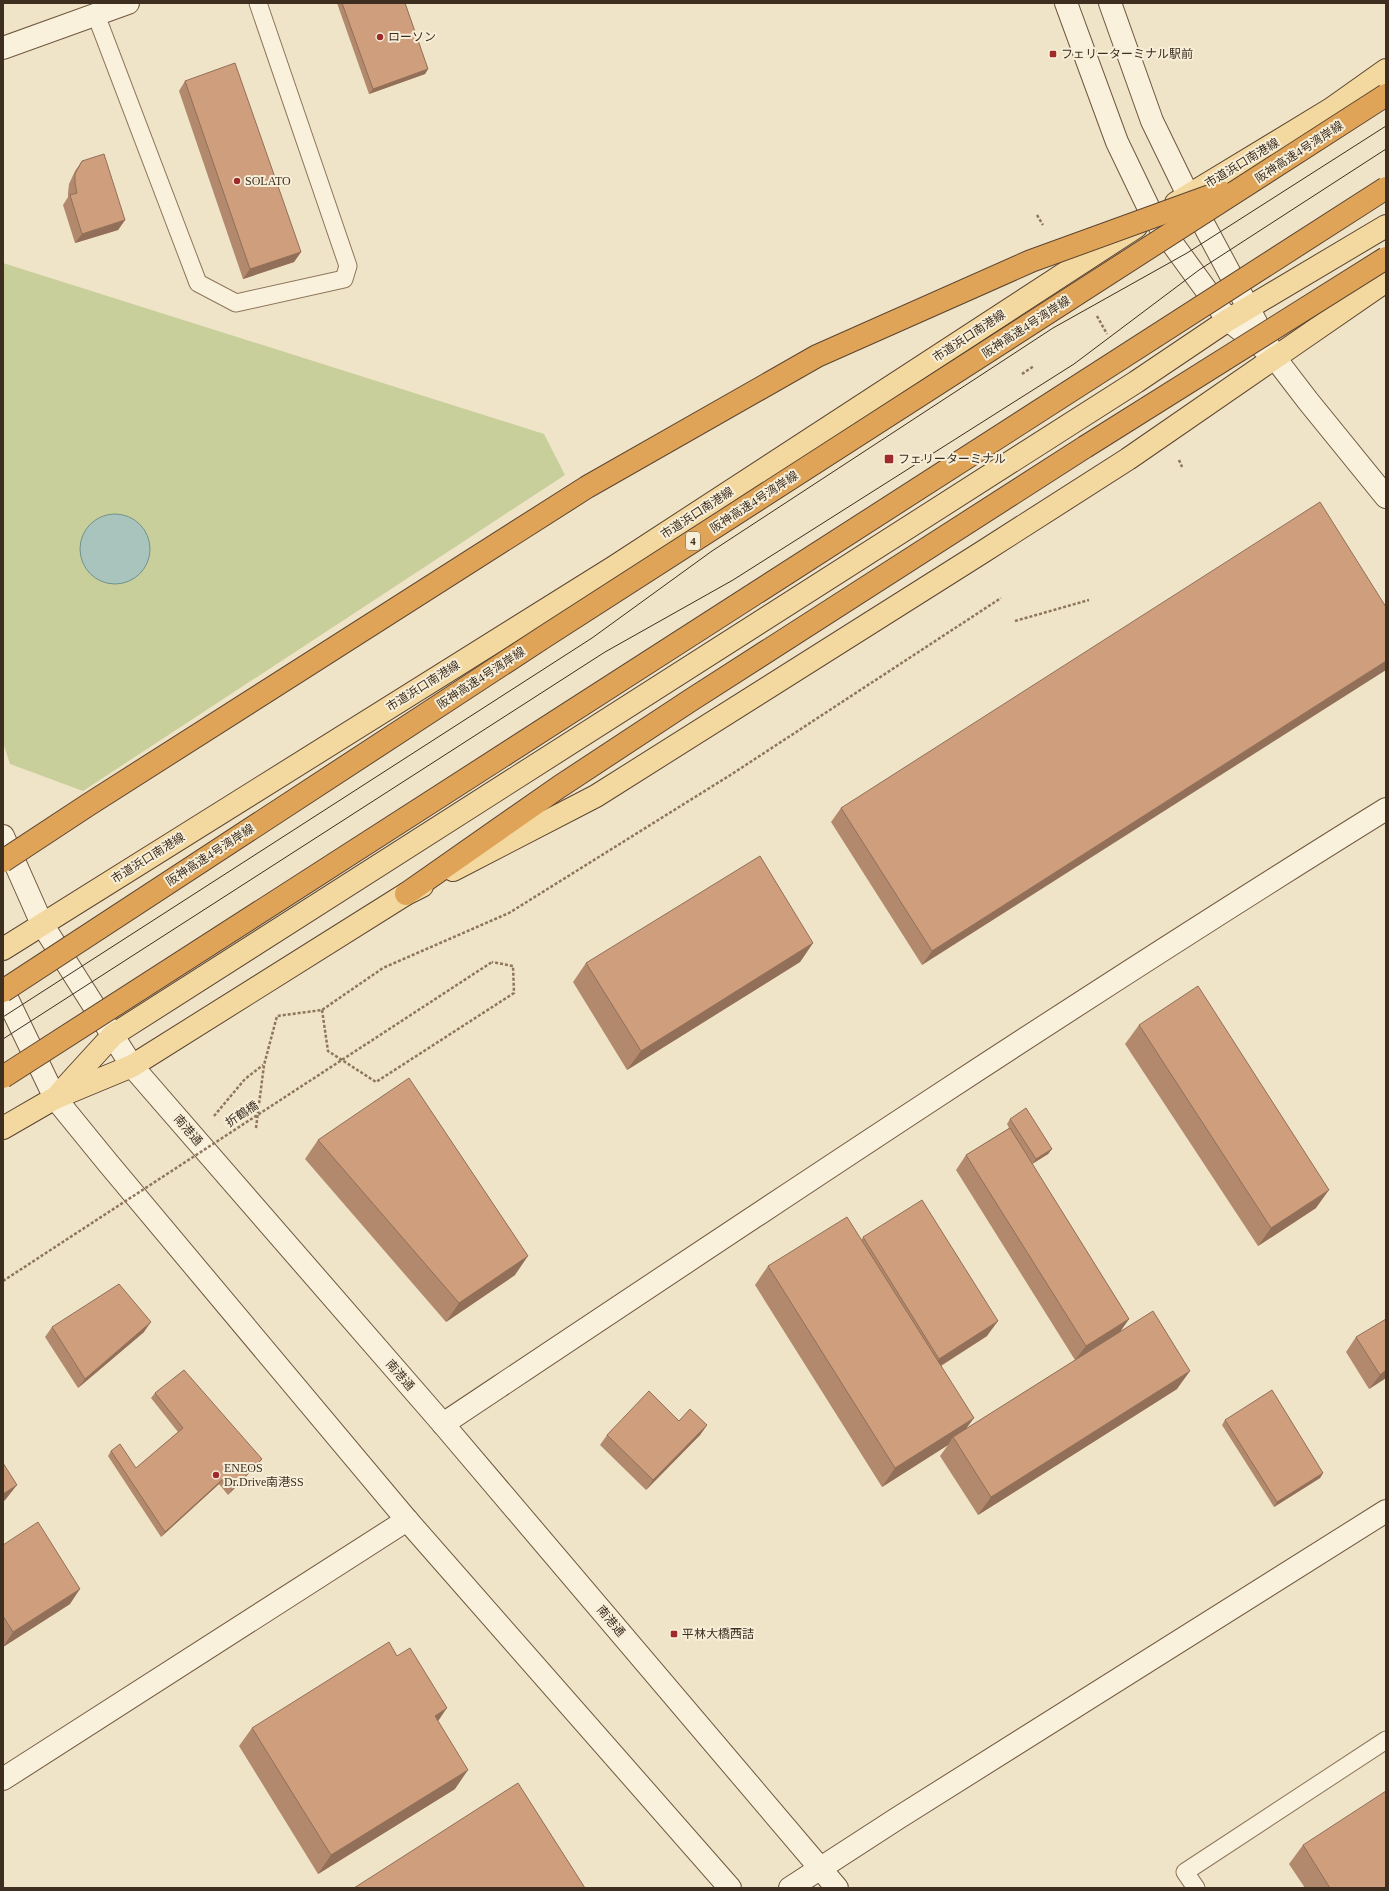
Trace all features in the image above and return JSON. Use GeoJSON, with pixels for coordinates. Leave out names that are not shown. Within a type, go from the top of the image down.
{"type":"FeatureCollection","features":[{"type":"Feature","properties":{"kind":"highway","name":"阪神高速4号湾岸線"},"geometry":{"type":"LineString","coordinates":[[3,991],[537,641],[1386,95]]}},
{"type":"Feature","properties":{"kind":"highway"},"geometry":{"type":"LineString","coordinates":[[3,861],[88,805],[588,487],[817,356],[1031,261],[1258,178]]}},
{"type":"Feature","properties":{"kind":"highway"},"geometry":{"type":"LineString","coordinates":[[3,1077],[1386,188]]}},
{"type":"Feature","properties":{"kind":"highway"},"geometry":{"type":"LineString","coordinates":[[406,894],[559,787],[685,704],[1085,448],[1386,258]]}},
{"type":"Feature","properties":{"kind":"main road","name":"市道浜口南港線"},"geometry":{"type":"LineString","coordinates":[[3,949],[614,567],[1152,217],[1331,109],[1386,70]]}},
{"type":"Feature","properties":{"kind":"main road"},"geometry":{"type":"LineString","coordinates":[[55,1098],[113,1035],[1136,382],[1228,320],[1386,226]]}},
{"type":"Feature","properties":{"kind":"main road"},"geometry":{"type":"LineString","coordinates":[[3,1128],[55,1098],[132,1066],[406,894],[596,796],[1128,459],[1386,280]]}},
{"type":"Feature","properties":{"kind":"street"},"geometry":{"type":"LineString","coordinates":[[3,48],[128,3]]}},
{"type":"Feature","properties":{"kind":"street"},"geometry":{"type":"LineString","coordinates":[[1066,3],[1117,142],[1152,217],[1228,320],[1275,358]]}},
{"type":"Feature","properties":{"kind":"street"},"geometry":{"type":"LineString","coordinates":[[1110,3],[1152,121],[1188,196],[1275,358],[1386,497]]}},
{"type":"Feature","properties":{"kind":"street"},"geometry":{"type":"LineString","coordinates":[[443,1424],[1029,1036],[1225,909],[1386,809]]}},
{"type":"Feature","properties":{"kind":"street","name":"南港通"},"geometry":{"type":"LineString","coordinates":[[3,836],[42,924],[132,1066],[443,1424],[837,1888]]}},
{"type":"Feature","properties":{"kind":"street"},"geometry":{"type":"LineString","coordinates":[[3,991],[55,1098],[407,1520],[730,1888]]}},
{"type":"Feature","properties":{"kind":"street"},"geometry":{"type":"LineString","coordinates":[[790,1888],[1386,1511]]}},
{"type":"Feature","properties":{"kind":"street"},"geometry":{"type":"LineString","coordinates":[[3,1779],[407,1520]]}},
{"type":"Feature","properties":{"kind":"lane"},"geometry":{"type":"LineString","coordinates":[[96,15],[198,283],[236,303],[344,279],[348,266],[258,3]]}},
{"type":"Feature","properties":{"kind":"lane"},"geometry":{"type":"LineString","coordinates":[[1196,1888],[1185,1872],[1386,1740]]}},
{"type":"Feature","properties":{"kind":"path"},"geometry":{"type":"LineString","coordinates":[[1022,374],[1034,366]]}},
{"type":"Feature","properties":{"kind":"path"},"geometry":{"type":"LineString","coordinates":[[256,1128],[264,1065],[277,1016],[322,1010],[382,968],[509,913],[732,774],[1001,598]]}},
{"type":"Feature","properties":{"kind":"path"},"geometry":{"type":"LineString","coordinates":[[1015,620],[1089,600]]}},
{"type":"Feature","properties":{"kind":"path","name":"折鶴橋"},"geometry":{"type":"LineString","coordinates":[[3,1281],[492,962],[513,966],[514,993],[376,1082],[328,1051],[322,1010]]}},
{"type":"Feature","properties":{"kind":"path"},"geometry":{"type":"LineString","coordinates":[[212,1118],[245,1079],[264,1065]]}},
{"type":"Feature","properties":{"kind":"green space"},"geometry":{"type":"Polygon","coordinates":[[[3,263],[544,434],[565,475],[83,791],[10,764],[3,743],[3,263]]]}},
{"type":"Feature","properties":{"kind":"water"},"geometry":{"type":"Polygon","coordinates":[[[115,514],[128,517],[140,524],[147,536],[150,549],[147,562],[140,574],[128,581],[115,584],[102,581],[90,574],[83,562],[80,549],[83,536],[90,524],[102,517],[115,514]]]}},
{"type":"Feature","properties":{"kind":"building"},"geometry":{"type":"Polygon","coordinates":[[[342,3],[405,3],[428,69],[373,89],[342,3]]]}},
{"type":"Feature","properties":{"kind":"building"},"geometry":{"type":"Polygon","coordinates":[[[235,63],[301,252],[250,269],[185,81],[235,63]]]}},
{"type":"Feature","properties":{"kind":"building"},"geometry":{"type":"Polygon","coordinates":[[[104,154],[125,220],[82,234],[70,195],[77,193],[75,174],[82,161],[104,154]]]}},
{"type":"Feature","properties":{"kind":"building"},"geometry":{"type":"Polygon","coordinates":[[[1320,502],[1386,607],[1386,661],[932,951],[841,808],[1320,502]]]}},
{"type":"Feature","properties":{"kind":"building"},"geometry":{"type":"Polygon","coordinates":[[[760,856],[813,943],[641,1051],[586,963],[760,856]]]}},
{"type":"Feature","properties":{"kind":"building"},"geometry":{"type":"Polygon","coordinates":[[[1198,986],[1329,1190],[1271,1228],[1139,1025],[1198,986]]]}},
{"type":"Feature","properties":{"kind":"building"},"geometry":{"type":"Polygon","coordinates":[[[409,1078],[528,1256],[459,1303],[318,1140],[409,1078]]]}},
{"type":"Feature","properties":{"kind":"building"},"geometry":{"type":"Polygon","coordinates":[[[1026,1108],[1052,1149],[1036,1159],[1010,1119],[1026,1108]]]}},
{"type":"Feature","properties":{"kind":"building"},"geometry":{"type":"Polygon","coordinates":[[[1010,1128],[1129,1319],[1086,1346],[966,1155],[1010,1128]]]}},
{"type":"Feature","properties":{"kind":"building"},"geometry":{"type":"Polygon","coordinates":[[[922,1200],[998,1321],[939,1359],[863,1237],[922,1200]]]}},
{"type":"Feature","properties":{"kind":"building"},"geometry":{"type":"Polygon","coordinates":[[[847,1217],[974,1418],[895,1468],[768,1266],[847,1217]]]}},
{"type":"Feature","properties":{"kind":"building"},"geometry":{"type":"Polygon","coordinates":[[[119,1284],[151,1322],[85,1379],[52,1327],[119,1284]]]}},
{"type":"Feature","properties":{"kind":"building"},"geometry":{"type":"Polygon","coordinates":[[[1153,1311],[1190,1371],[991,1497],[953,1437],[1153,1311]]]}},
{"type":"Feature","properties":{"kind":"building"},"geometry":{"type":"Polygon","coordinates":[[[1386,1319],[1386,1370],[1380,1375],[1356,1337],[1386,1319]]]}},
{"type":"Feature","properties":{"kind":"building"},"geometry":{"type":"Polygon","coordinates":[[[184,1370],[262,1459],[232,1490],[223,1479],[165,1532],[111,1451],[120,1444],[136,1468],[183,1428],[155,1393],[184,1370]]]}},
{"type":"Feature","properties":{"kind":"building"},"geometry":{"type":"Polygon","coordinates":[[[1272,1390],[1323,1473],[1277,1502],[1225,1420],[1272,1390]]]}},
{"type":"Feature","properties":{"kind":"building"},"geometry":{"type":"Polygon","coordinates":[[[649,1391],[679,1421],[690,1409],[707,1425],[653,1480],[607,1435],[649,1391]]]}},
{"type":"Feature","properties":{"kind":"building"},"geometry":{"type":"Polygon","coordinates":[[[3,1463],[17,1485],[3,1494],[3,1463]]]}},
{"type":"Feature","properties":{"kind":"building"},"geometry":{"type":"Polygon","coordinates":[[[38,1522],[80,1589],[13,1632],[3,1616],[3,1545],[38,1522]]]}},
{"type":"Feature","properties":{"kind":"building"},"geometry":{"type":"Polygon","coordinates":[[[389,1642],[397,1656],[410,1648],[447,1708],[435,1716],[468,1770],[331,1855],[252,1728],[389,1642]]]}},
{"type":"Feature","properties":{"kind":"building"},"geometry":{"type":"Polygon","coordinates":[[[518,1783],[585,1888],[354,1888],[518,1783]]]}},
{"type":"Feature","properties":{"kind":"building"},"geometry":{"type":"Polygon","coordinates":[[[1386,1791],[1386,1888],[1330,1888],[1303,1845],[1386,1791]]]}},
{"type":"Feature","properties":{"kind":"tram line"},"geometry":{"type":"LineString","coordinates":[[3,1017],[592,638],[712,551],[1053,328],[1187,253],[1386,126]]}},
{"type":"Feature","properties":{"kind":"tram line"},"geometry":{"type":"LineString","coordinates":[[3,1039],[605,652],[733,580],[1074,364],[1199,270],[1386,149]]}},
{"type":"Feature","properties":{"kind":"place","name":"ローソン"},"geometry":{"type":"Point","coordinates":[380,37]}},
{"type":"Feature","properties":{"kind":"place","name":"フェリーターミナル駅前"},"geometry":{"type":"Point","coordinates":[1053,54]}},
{"type":"Feature","properties":{"kind":"place","name":"SOLATO"},"geometry":{"type":"Point","coordinates":[237,181]}},
{"type":"Feature","properties":{"kind":"place","name":"フェリーターミナル"},"geometry":{"type":"Point","coordinates":[889,459]}},
{"type":"Feature","properties":{"kind":"place","name":"ENEOS Dr.Drive南港SS"},"geometry":{"type":"Point","coordinates":[216,1475]}},
{"type":"Feature","properties":{"kind":"place","name":"平林大橋西詰"},"geometry":{"type":"Point","coordinates":[674,1634]}}]}
